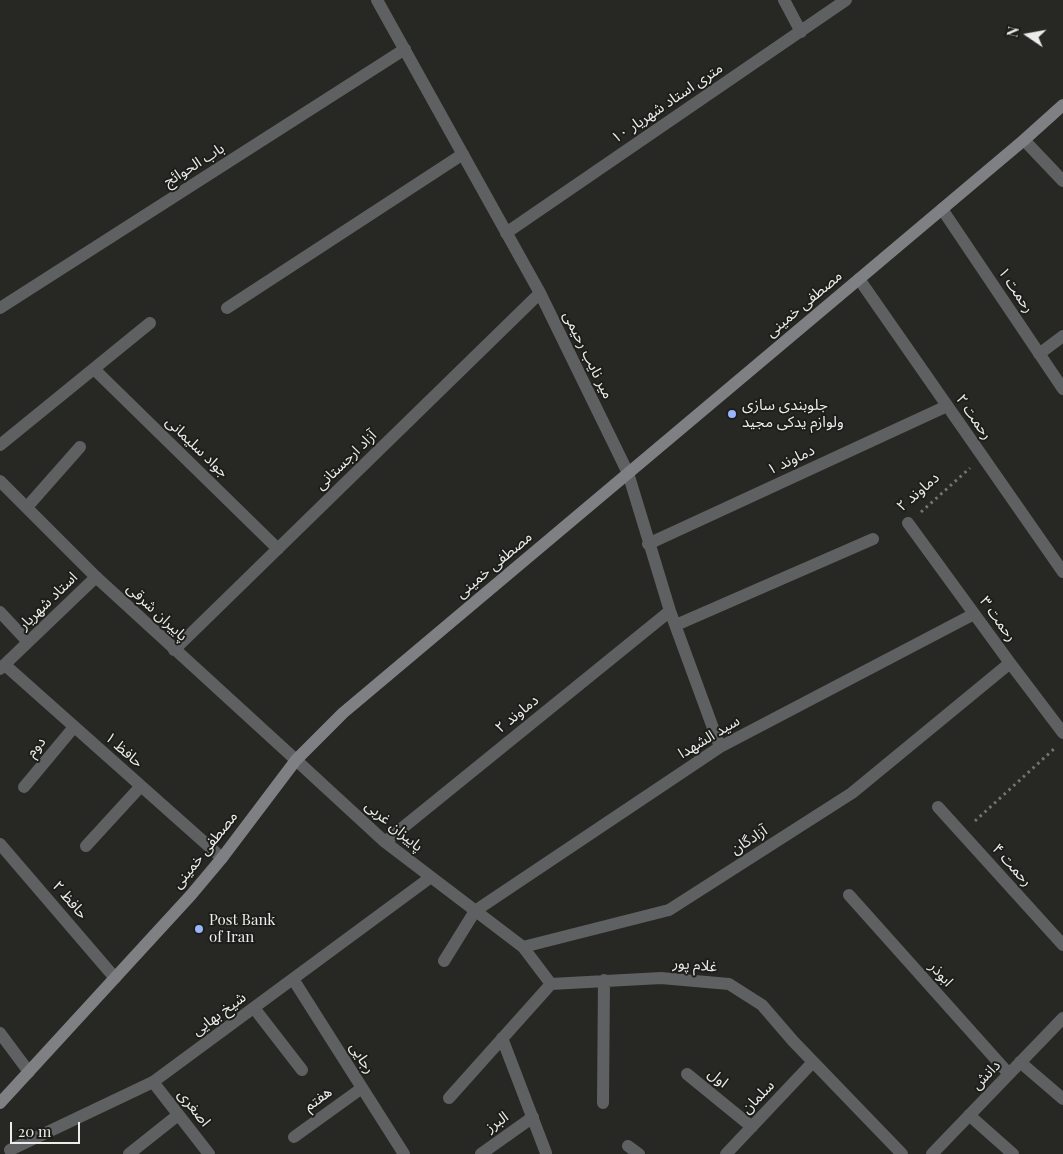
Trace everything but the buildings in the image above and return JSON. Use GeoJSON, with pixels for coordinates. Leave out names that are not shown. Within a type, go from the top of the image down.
{"type":"FeatureCollection","features":[{"type":"Feature","properties":{"kind":"main road","name":"مصطفی خمینی"},"geometry":{"type":"LineString","coordinates":[[0,1103],[191,895],[222,858],[296,760],[343,713],[1024,140],[1063,105]]}},
{"type":"Feature","properties":{"kind":"street","name":"میر نایب رحیمی"},"geometry":{"type":"LineString","coordinates":[[377,0],[540,293],[628,473],[648,544],[670,611],[720,747]]}},
{"type":"Feature","properties":{"kind":"street"},"geometry":{"type":"LineString","coordinates":[[784,0],[801,32]]}},
{"type":"Feature","properties":{"kind":"street","name":"۱۰ متری استاد شهریار"},"geometry":{"type":"LineString","coordinates":[[506,232],[846,0]]}},
{"type":"Feature","properties":{"kind":"street","name":"باب الحوائج"},"geometry":{"type":"LineString","coordinates":[[0,308],[404,49]]}},
{"type":"Feature","properties":{"kind":"street"},"geometry":{"type":"LineString","coordinates":[[1024,140],[1063,181]]}},
{"type":"Feature","properties":{"kind":"street"},"geometry":{"type":"LineString","coordinates":[[227,308],[463,154]]}},
{"type":"Feature","properties":{"kind":"street","name":"رحمت ۱"},"geometry":{"type":"LineString","coordinates":[[942,209],[1063,390]]}},
{"type":"Feature","properties":{"kind":"street","name":"رحمت ۲"},"geometry":{"type":"LineString","coordinates":[[859,279],[1063,572]]}},
{"type":"Feature","properties":{"kind":"street","name":"آزاد ارجستانی"},"geometry":{"type":"LineString","coordinates":[[174,650],[540,293]]}},
{"type":"Feature","properties":{"kind":"street"},"geometry":{"type":"LineString","coordinates":[[0,445],[150,323]]}},
{"type":"Feature","properties":{"kind":"street"},"geometry":{"type":"LineString","coordinates":[[1039,354],[1063,336]]}},
{"type":"Feature","properties":{"kind":"street","name":"جواد سلیمانی"},"geometry":{"type":"LineString","coordinates":[[94,368],[278,549]]}},
{"type":"Feature","properties":{"kind":"street","name":"دماوند ۱"},"geometry":{"type":"LineString","coordinates":[[648,544],[947,406]]}},
{"type":"Feature","properties":{"kind":"street"},"geometry":{"type":"LineString","coordinates":[[27,507],[80,447]]}},
{"type":"Feature","properties":{"kind":"street","name":"پاییران شرقی"},"geometry":{"type":"LineString","coordinates":[[0,481],[96,577],[296,760]]}},
{"type":"Feature","properties":{"kind":"street","name":"رحمت ۳"},"geometry":{"type":"LineString","coordinates":[[908,523],[1010,664],[1063,733]]}},
{"type":"Feature","properties":{"kind":"street"},"geometry":{"type":"LineString","coordinates":[[676,625],[873,539]]}},
{"type":"Feature","properties":{"kind":"street","name":"استاد شهریار"},"geometry":{"type":"LineString","coordinates":[[3,667],[96,577]]}},
{"type":"Feature","properties":{"kind":"street","name":"دماوند ۲"},"geometry":{"type":"LineString","coordinates":[[384,842],[670,611]]}},
{"type":"Feature","properties":{"kind":"street"},"geometry":{"type":"LineString","coordinates":[[0,612],[28,642]]}},
{"type":"Feature","properties":{"kind":"street","name":"سید الشهدا"},"geometry":{"type":"LineString","coordinates":[[475,911],[720,747],[974,614]]}},
{"type":"Feature","properties":{"kind":"street","name":"آزادگان"},"geometry":{"type":"LineString","coordinates":[[523,947],[669,910],[852,793],[1010,664]]}},
{"type":"Feature","properties":{"kind":"street","name":"حافظ ۱"},"geometry":{"type":"LineString","coordinates":[[3,667],[222,858]]}},
{"type":"Feature","properties":{"kind":"street","name":"دوم"},"geometry":{"type":"LineString","coordinates":[[24,787],[74,727]]}},
{"type":"Feature","properties":{"kind":"street","name":"پاییزان غربی"},"geometry":{"type":"LineString","coordinates":[[296,760],[384,842],[475,911]]}},
{"type":"Feature","properties":{"kind":"street"},"geometry":{"type":"LineString","coordinates":[[86,846],[141,786]]}},
{"type":"Feature","properties":{"kind":"street","name":"رحمت ۴"},"geometry":{"type":"LineString","coordinates":[[938,807],[1063,945]]}},
{"type":"Feature","properties":{"kind":"street","name":"حافظ ۲"},"geometry":{"type":"LineString","coordinates":[[0,844],[115,978]]}},
{"type":"Feature","properties":{"kind":"street","name":"شیخ بهایی"},"geometry":{"type":"LineString","coordinates":[[12,1152],[153,1082],[431,877]]}},
{"type":"Feature","properties":{"kind":"street","name":"ابوذر"},"geometry":{"type":"LineString","coordinates":[[849,895],[1009,1074]]}},
{"type":"Feature","properties":{"kind":"street"},"geometry":{"type":"LineString","coordinates":[[444,961],[475,911],[523,947],[551,984],[449,1098]]}},
{"type":"Feature","properties":{"kind":"street","name":"غلام پور"},"geometry":{"type":"LineString","coordinates":[[551,984],[661,978],[729,984],[762,1004],[792,1041],[902,1154]]}},
{"type":"Feature","properties":{"kind":"street","name":"رجایی"},"geometry":{"type":"LineString","coordinates":[[293,979],[404,1154]]}},
{"type":"Feature","properties":{"kind":"street"},"geometry":{"type":"LineString","coordinates":[[603,1103],[604,980]]}},
{"type":"Feature","properties":{"kind":"street"},"geometry":{"type":"LineString","coordinates":[[254,1008],[302,1070]]}},
{"type":"Feature","properties":{"kind":"street","name":"دانش"},"geometry":{"type":"LineString","coordinates":[[932,1154],[1063,1018]]}},
{"type":"Feature","properties":{"kind":"street"},"geometry":{"type":"LineString","coordinates":[[0,1033],[29,1072]]}},
{"type":"Feature","properties":{"kind":"street"},"geometry":{"type":"LineString","coordinates":[[502,1038],[546,1153]]}},
{"type":"Feature","properties":{"kind":"street","name":"سلمان"},"geometry":{"type":"LineString","coordinates":[[726,1154],[813,1062]]}},
{"type":"Feature","properties":{"kind":"street"},"geometry":{"type":"LineString","coordinates":[[1020,1062],[1063,1099]]}},
{"type":"Feature","properties":{"kind":"street","name":"اول"},"geometry":{"type":"LineString","coordinates":[[687,1074],[752,1127]]}},
{"type":"Feature","properties":{"kind":"street","name":"اصغری"},"geometry":{"type":"LineString","coordinates":[[153,1082],[209,1154]]}},
{"type":"Feature","properties":{"kind":"street","name":"هفتم"},"geometry":{"type":"LineString","coordinates":[[294,1137],[362,1088]]}},
{"type":"Feature","properties":{"kind":"street"},"geometry":{"type":"LineString","coordinates":[[129,1154],[178,1115]]}},
{"type":"Feature","properties":{"kind":"street"},"geometry":{"type":"LineString","coordinates":[[969,1115],[1013,1154]]}},
{"type":"Feature","properties":{"kind":"street","name":"البرز"},"geometry":{"type":"LineString","coordinates":[[481,1154],[533,1117]]}},
{"type":"Feature","properties":{"kind":"street"},"geometry":{"type":"LineString","coordinates":[[0,1140],[12,1152]]}},
{"type":"Feature","properties":{"kind":"path","name":"دماوند ۲"},"geometry":{"type":"LineString","coordinates":[[908,523],[982,457]]}},
{"type":"Feature","properties":{"kind":"path"},"geometry":{"type":"LineString","coordinates":[[962,833],[1056,747]]}},
{"type":"Feature","properties":{"kind":"place","name":"جلوبندی سازی ولوازم یدکی مجید"},"geometry":{"type":"Point","coordinates":[732,414]}},
{"type":"Feature","properties":{"kind":"place","name":"Post Bank of Iran"},"geometry":{"type":"Point","coordinates":[199,929]}}]}
